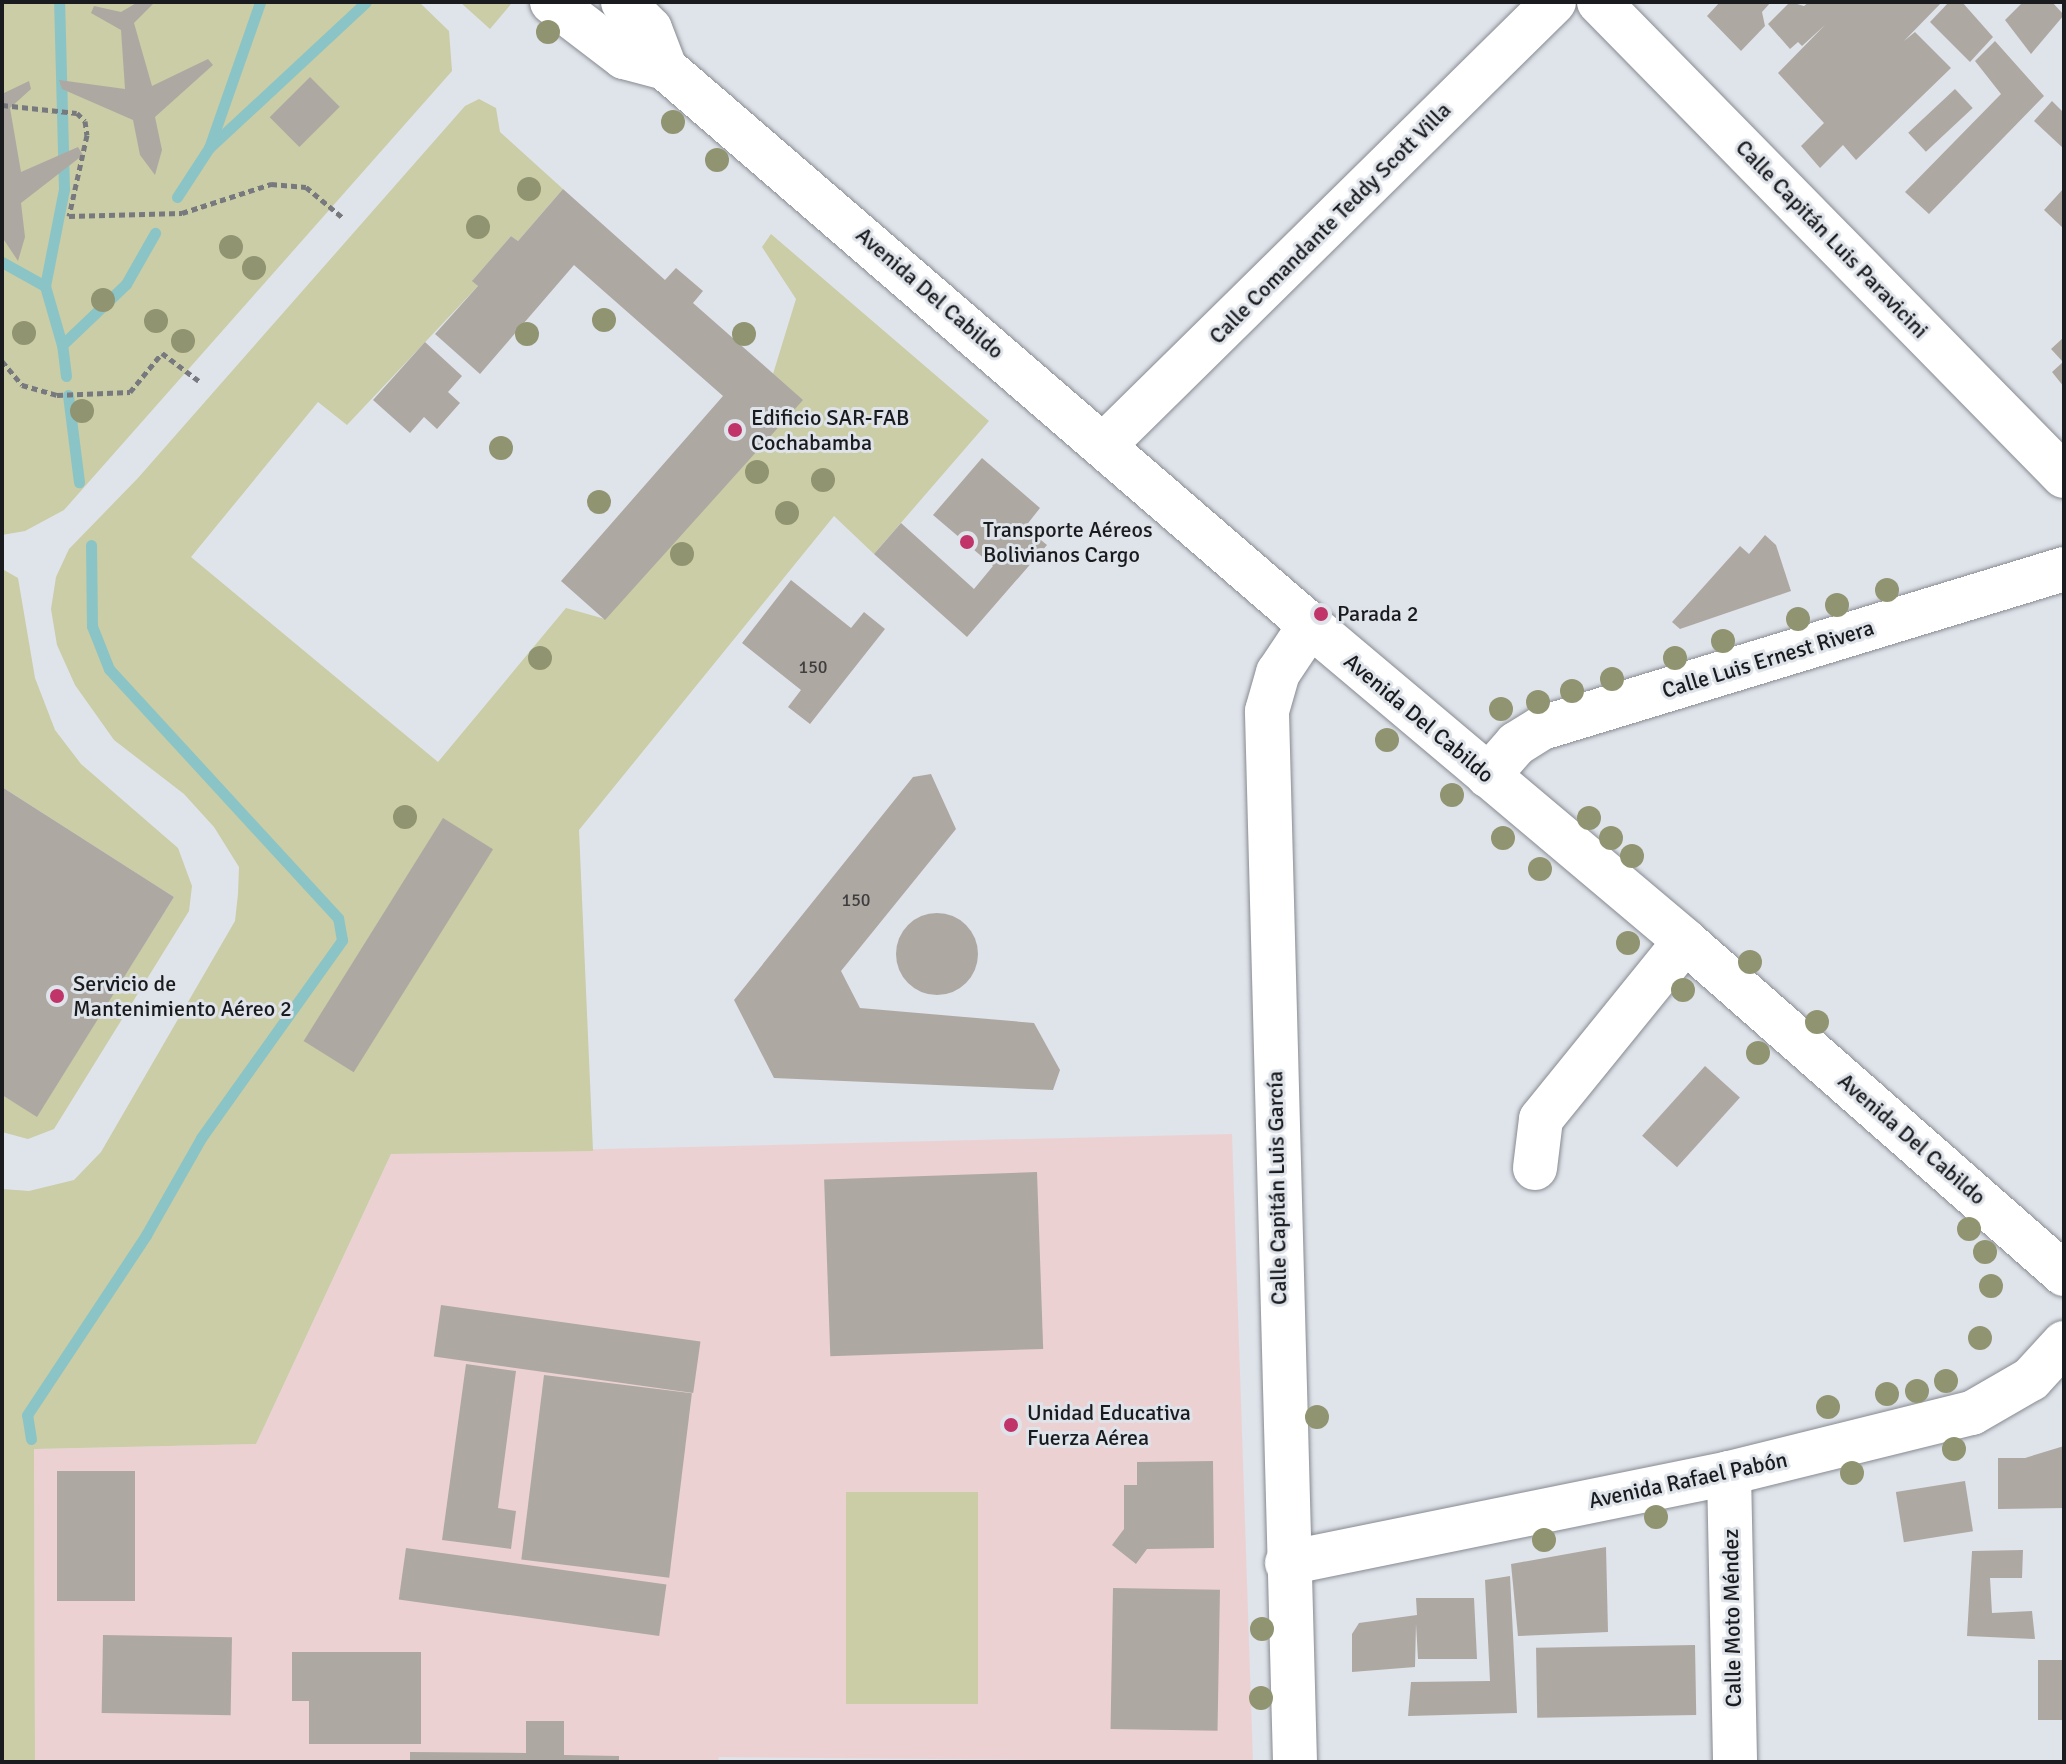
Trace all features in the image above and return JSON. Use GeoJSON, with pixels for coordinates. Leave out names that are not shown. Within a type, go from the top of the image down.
{"type":"FeatureCollection","features":[{"type":"Feature","properties":{"kind":"street","name":"Avenida Del Cabildo"},"geometry":{"type":"LineString","coordinates":[[552,2],[624,57],[665,68],[1105,444],[1310,625],[1685,941],[2064,1274]]}},
{"type":"Feature","properties":{"kind":"street","name":"Avenida Del Cabildo"},"geometry":{"type":"LineString","coordinates":[[623,2],[650,29],[665,68]]}},
{"type":"Feature","properties":{"kind":"street","name":"Calle Comandante Teddy Scott Villa"},"geometry":{"type":"LineString","coordinates":[[1105,444],[1554,2]]}},
{"type":"Feature","properties":{"kind":"street","name":"Calle Capitán Luis Paravicini"},"geometry":{"type":"LineString","coordinates":[[1599,2],[2064,476]]}},
{"type":"Feature","properties":{"kind":"street","name":"Calle Luis Ernest Rivera"},"geometry":{"type":"LineString","coordinates":[[1488,776],[1516,744],[1542,728],[2064,569]]}},
{"type":"Feature","properties":{"kind":"street","name":"Calle Capitán Luis García"},"geometry":{"type":"LineString","coordinates":[[1295,1762],[1287,1563],[1267,711],[1278,673],[1310,625]]}},
{"type":"Feature","properties":{"kind":"street"},"geometry":{"type":"LineString","coordinates":[[1535,1168],[1541,1119],[1685,941]]}},
{"type":"Feature","properties":{"kind":"street","name":"Avenida Rafael Pabón"},"geometry":{"type":"LineString","coordinates":[[1287,1563],[1729,1473],[1972,1413],[2031,1379],[2064,1343]]}},
{"type":"Feature","properties":{"kind":"street","name":"Calle Moto Méndez"},"geometry":{"type":"LineString","coordinates":[[1729,1473],[1735,1762]]}},
{"type":"Feature","properties":{"kind":"path"},"geometry":{"type":"LineString","coordinates":[[2,105],[77,113],[85,121],[87,135],[69,216],[182,213],[271,184],[306,187],[342,217]]}},
{"type":"Feature","properties":{"kind":"path"},"geometry":{"type":"LineString","coordinates":[[2,361],[22,385],[57,395],[130,392],[162,353],[199,381]]}},
{"type":"Feature","properties":{"kind":"shaded area"},"geometry":{"type":"Polygon","coordinates":[[[1232,1134],[1253,1762],[719,1757],[718,1762],[35,1762],[34,1449],[256,1444],[391,1154],[1232,1134]]]}},
{"type":"Feature","properties":{"kind":"green space"},"geometry":{"type":"Polygon","coordinates":[[[2,2],[419,2],[449,31],[452,71],[64,510],[25,531],[2,535],[2,2]]]}},
{"type":"Feature","properties":{"kind":"green space"},"geometry":{"type":"Polygon","coordinates":[[[460,2],[509,2],[511,4],[490,29],[460,2]]]}},
{"type":"Feature","properties":{"kind":"green space"},"geometry":{"type":"Polygon","coordinates":[[[479,99],[496,108],[500,132],[563,189],[518,241],[511,236],[473,280],[478,286],[347,425],[318,402],[191,557],[438,762],[566,608],[605,619],[773,374],[796,299],[762,247],[771,234],[989,421],[874,554],[834,516],[579,830],[593,1151],[391,1154],[256,1444],[34,1449],[35,1762],[2,1762],[2,1189],[29,1191],[74,1180],[101,1152],[235,921],[238,894],[239,867],[214,827],[184,794],[114,740],[75,685],[57,645],[51,609],[56,577],[69,549],[138,478],[465,106],[479,99]]]}},
{"type":"Feature","properties":{"kind":"green space"},"geometry":{"type":"Polygon","coordinates":[[[4,570],[18,578],[35,678],[55,730],[81,764],[178,848],[192,886],[189,911],[54,1129],[28,1139],[2,1132],[2,1095],[37,1116],[174,897],[2,787],[4,570]]]}},
{"type":"Feature","properties":{"kind":"green space"},"geometry":{"type":"Polygon","coordinates":[[[846,1492],[978,1492],[978,1704],[846,1704],[846,1492]]]}},
{"type":"Feature","properties":{"kind":"building"},"geometry":{"type":"Polygon","coordinates":[[[138,2],[155,2],[134,23],[152,86],[208,59],[213,65],[155,117],[162,150],[155,175],[140,155],[133,120],[62,89],[59,80],[125,89],[121,30],[91,13],[94,6],[121,12],[138,2]]]}},
{"type":"Feature","properties":{"kind":"building"},"geometry":{"type":"Polygon","coordinates":[[[1720,2],[1771,2],[1762,12],[1765,26],[1741,51],[1707,16],[1720,2]]]}},
{"type":"Feature","properties":{"kind":"building"},"geometry":{"type":"Polygon","coordinates":[[[1790,2],[1804,6],[1809,2],[1942,2],[1904,41],[1915,32],[1951,68],[1856,160],[1843,145],[1820,168],[1801,146],[1824,123],[1778,73],[1825,25],[1802,46],[1798,42],[1790,49],[1768,24],[1790,2]]]}},
{"type":"Feature","properties":{"kind":"building"},"geometry":{"type":"Polygon","coordinates":[[[1949,2],[1962,2],[1993,37],[1970,62],[1930,22],[1949,2]]]}},
{"type":"Feature","properties":{"kind":"building"},"geometry":{"type":"Polygon","coordinates":[[[2023,2],[2052,2],[2064,15],[2031,54],[2005,20],[2023,2]]]}},
{"type":"Feature","properties":{"kind":"building"},"geometry":{"type":"Polygon","coordinates":[[[1995,41],[2044,96],[1929,214],[1905,192],[2001,94],[1975,61],[1995,41]]]}},
{"type":"Feature","properties":{"kind":"building"},"geometry":{"type":"Polygon","coordinates":[[[310,77],[340,107],[299,147],[270,117],[310,77]]]}},
{"type":"Feature","properties":{"kind":"building"},"geometry":{"type":"Polygon","coordinates":[[[29,81],[31,89],[10,108],[21,172],[78,147],[83,155],[21,203],[25,237],[18,261],[2,237],[2,94],[29,81]]]}},
{"type":"Feature","properties":{"kind":"building"},"geometry":{"type":"Polygon","coordinates":[[[1955,89],[1973,108],[1926,152],[1908,133],[1955,89]]]}},
{"type":"Feature","properties":{"kind":"building"},"geometry":{"type":"Polygon","coordinates":[[[2052,101],[2064,113],[2064,149],[2034,121],[2052,101]]]}},
{"type":"Feature","properties":{"kind":"building"},"geometry":{"type":"Polygon","coordinates":[[[2064,188],[2064,229],[2044,210],[2064,188]]]}},
{"type":"Feature","properties":{"kind":"building","name":"Edificio SAR-FAB Cochabamba"},"geometry":{"type":"Polygon","coordinates":[[[563,189],[665,280],[676,268],[703,291],[693,303],[803,400],[605,620],[561,581],[723,396],[574,265],[480,374],[435,334],[478,286],[472,281],[511,236],[518,241],[563,189]]]}},
{"type":"Feature","properties":{"kind":"building"},"geometry":{"type":"Polygon","coordinates":[[[2064,337],[2064,387],[2052,372],[2063,362],[2051,349],[2064,337]]]}},
{"type":"Feature","properties":{"kind":"building"},"geometry":{"type":"Polygon","coordinates":[[[425,342],[462,376],[448,392],[460,403],[437,429],[424,417],[410,433],[373,400],[425,342]]]}},
{"type":"Feature","properties":{"kind":"building"},"geometry":{"type":"Polygon","coordinates":[[[982,458],[1040,508],[1025,527],[1047,545],[967,637],[874,554],[901,523],[974,589],[993,566],[933,515],[982,458]]]}},
{"type":"Feature","properties":{"kind":"building"},"geometry":{"type":"Polygon","coordinates":[[[1765,535],[1776,545],[1791,591],[1680,629],[1672,622],[1740,546],[1749,554],[1765,535]]]}},
{"type":"Feature","properties":{"kind":"building"},"geometry":{"type":"Polygon","coordinates":[[[791,580],[851,628],[864,612],[885,629],[810,724],[788,707],[801,690],[742,643],[791,580]]]}},
{"type":"Feature","properties":{"kind":"building"},"geometry":{"type":"Polygon","coordinates":[[[931,774],[956,829],[841,971],[860,1008],[1034,1023],[1060,1070],[1053,1090],[774,1078],[734,1000],[913,777],[931,774]]]}},
{"type":"Feature","properties":{"kind":"building","name":"Servicio de Mantenimiento Aéreo 2"},"geometry":{"type":"Polygon","coordinates":[[[2,787],[174,897],[37,1117],[2,1095],[2,787]]]}},
{"type":"Feature","properties":{"kind":"building"},"geometry":{"type":"Polygon","coordinates":[[[443,818],[493,849],[354,1072],[304,1041],[443,818]]]}},
{"type":"Feature","properties":{"kind":"building"},"geometry":{"type":"Polygon","coordinates":[[[929,913],[945,913],[960,920],[971,931],[978,954],[975,970],[966,983],[945,995],[929,995],[914,988],[903,977],[896,962],[896,946],[903,931],[914,920],[929,913]]]}},
{"type":"Feature","properties":{"kind":"building"},"geometry":{"type":"Polygon","coordinates":[[[1705,1066],[1740,1097],[1677,1167],[1642,1136],[1705,1066]]]}},
{"type":"Feature","properties":{"kind":"building"},"geometry":{"type":"Polygon","coordinates":[[[1037,1172],[1043,1349],[830,1356],[824,1179],[1037,1172]]]}},
{"type":"Feature","properties":{"kind":"building"},"geometry":{"type":"Polygon","coordinates":[[[441,1305],[700,1341],[693,1393],[434,1356],[441,1305]]]}},
{"type":"Feature","properties":{"kind":"building"},"geometry":{"type":"Polygon","coordinates":[[[466,1364],[516,1371],[498,1508],[516,1511],[511,1549],[442,1540],[466,1364]]]}},
{"type":"Feature","properties":{"kind":"building"},"geometry":{"type":"Polygon","coordinates":[[[544,1375],[692,1393],[669,1578],[521,1560],[544,1375]]]}},
{"type":"Feature","properties":{"kind":"building"},"geometry":{"type":"Polygon","coordinates":[[[2064,1446],[2064,1508],[1998,1509],[1998,1458],[2025,1458],[2064,1446]]]}},
{"type":"Feature","properties":{"kind":"building"},"geometry":{"type":"Polygon","coordinates":[[[1213,1461],[1214,1548],[1147,1549],[1136,1564],[1112,1545],[1124,1529],[1124,1485],[1137,1485],[1137,1462],[1213,1461]]]}},
{"type":"Feature","properties":{"kind":"building"},"geometry":{"type":"Polygon","coordinates":[[[57,1471],[135,1471],[135,1601],[57,1601],[57,1471]]]}},
{"type":"Feature","properties":{"kind":"building"},"geometry":{"type":"Polygon","coordinates":[[[1965,1481],[1973,1531],[1904,1542],[1896,1492],[1965,1481]]]}},
{"type":"Feature","properties":{"kind":"building"},"geometry":{"type":"Polygon","coordinates":[[[1606,1547],[1608,1632],[1518,1636],[1511,1564],[1606,1547]]]}},
{"type":"Feature","properties":{"kind":"building"},"geometry":{"type":"Polygon","coordinates":[[[406,1548],[666,1585],[659,1636],[399,1599],[406,1548]]]}},
{"type":"Feature","properties":{"kind":"building"},"geometry":{"type":"Polygon","coordinates":[[[2023,1550],[2022,1578],[1990,1578],[1992,1613],[2032,1611],[2035,1639],[1967,1636],[1972,1551],[2023,1550]]]}},
{"type":"Feature","properties":{"kind":"building"},"geometry":{"type":"Polygon","coordinates":[[[1510,1576],[1517,1713],[1408,1716],[1411,1682],[1490,1681],[1485,1580],[1510,1576]]]}},
{"type":"Feature","properties":{"kind":"building"},"geometry":{"type":"Polygon","coordinates":[[[1113,1588],[1220,1590],[1218,1731],[1111,1729],[1113,1588]]]}},
{"type":"Feature","properties":{"kind":"building"},"geometry":{"type":"Polygon","coordinates":[[[1416,1598],[1474,1598],[1477,1659],[1418,1659],[1416,1624],[1415,1667],[1352,1672],[1352,1634],[1359,1623],[1417,1615],[1416,1598]]]}},
{"type":"Feature","properties":{"kind":"building"},"geometry":{"type":"Polygon","coordinates":[[[103,1635],[232,1637],[231,1715],[102,1713],[103,1635]]]}},
{"type":"Feature","properties":{"kind":"building"},"geometry":{"type":"Polygon","coordinates":[[[1695,1645],[1696,1715],[1537,1718],[1536,1648],[1695,1645]]]}},
{"type":"Feature","properties":{"kind":"building"},"geometry":{"type":"Polygon","coordinates":[[[292,1652],[421,1652],[421,1744],[309,1744],[309,1701],[292,1701],[292,1652]]]}},
{"type":"Feature","properties":{"kind":"building"},"geometry":{"type":"Polygon","coordinates":[[[2038,1660],[2064,1660],[2064,1720],[2038,1720],[2038,1660]]]}},
{"type":"Feature","properties":{"kind":"building"},"geometry":{"type":"Polygon","coordinates":[[[526,1721],[564,1721],[564,1755],[619,1756],[619,1762],[410,1762],[410,1752],[526,1753],[526,1721]]]}},
{"type":"Feature","properties":{"kind":"waterway"},"geometry":{"type":"LineString","coordinates":[[45,286],[64,189],[59,2]]}},
{"type":"Feature","properties":{"kind":"waterway"},"geometry":{"type":"LineString","coordinates":[[177,197],[209,148],[260,2]]}},
{"type":"Feature","properties":{"kind":"waterway"},"geometry":{"type":"LineString","coordinates":[[209,148],[366,2]]}},
{"type":"Feature","properties":{"kind":"waterway"},"geometry":{"type":"LineString","coordinates":[[66,376],[62,345],[126,284],[155,233]]}},
{"type":"Feature","properties":{"kind":"waterway"},"geometry":{"type":"LineString","coordinates":[[2,262],[45,286],[62,345]]}},
{"type":"Feature","properties":{"kind":"waterway"},"geometry":{"type":"LineString","coordinates":[[68,395],[79,482]]}},
{"type":"Feature","properties":{"kind":"waterway"},"geometry":{"type":"LineString","coordinates":[[31,1439],[27,1415],[146,1235],[201,1138],[342,940],[338,918],[109,669],[92,626],[91,545]]}},
{"type":"Feature","properties":{"kind":"place","name":"Edificio SAR-FAB Cochabamba"},"geometry":{"type":"Point","coordinates":[735,430]}},
{"type":"Feature","properties":{"kind":"place","name":"Transporte Aéreos Bolivianos Cargo"},"geometry":{"type":"Point","coordinates":[967,542]}},
{"type":"Feature","properties":{"kind":"place","name":"Parada 2"},"geometry":{"type":"Point","coordinates":[1321,614]}},
{"type":"Feature","properties":{"kind":"place","name":"Servicio de Mantenimiento Aéreo 2"},"geometry":{"type":"Point","coordinates":[57,996]}},
{"type":"Feature","properties":{"kind":"place","name":"Unidad Educativa Fuerza Aérea"},"geometry":{"type":"Point","coordinates":[1011,1425]}}]}
